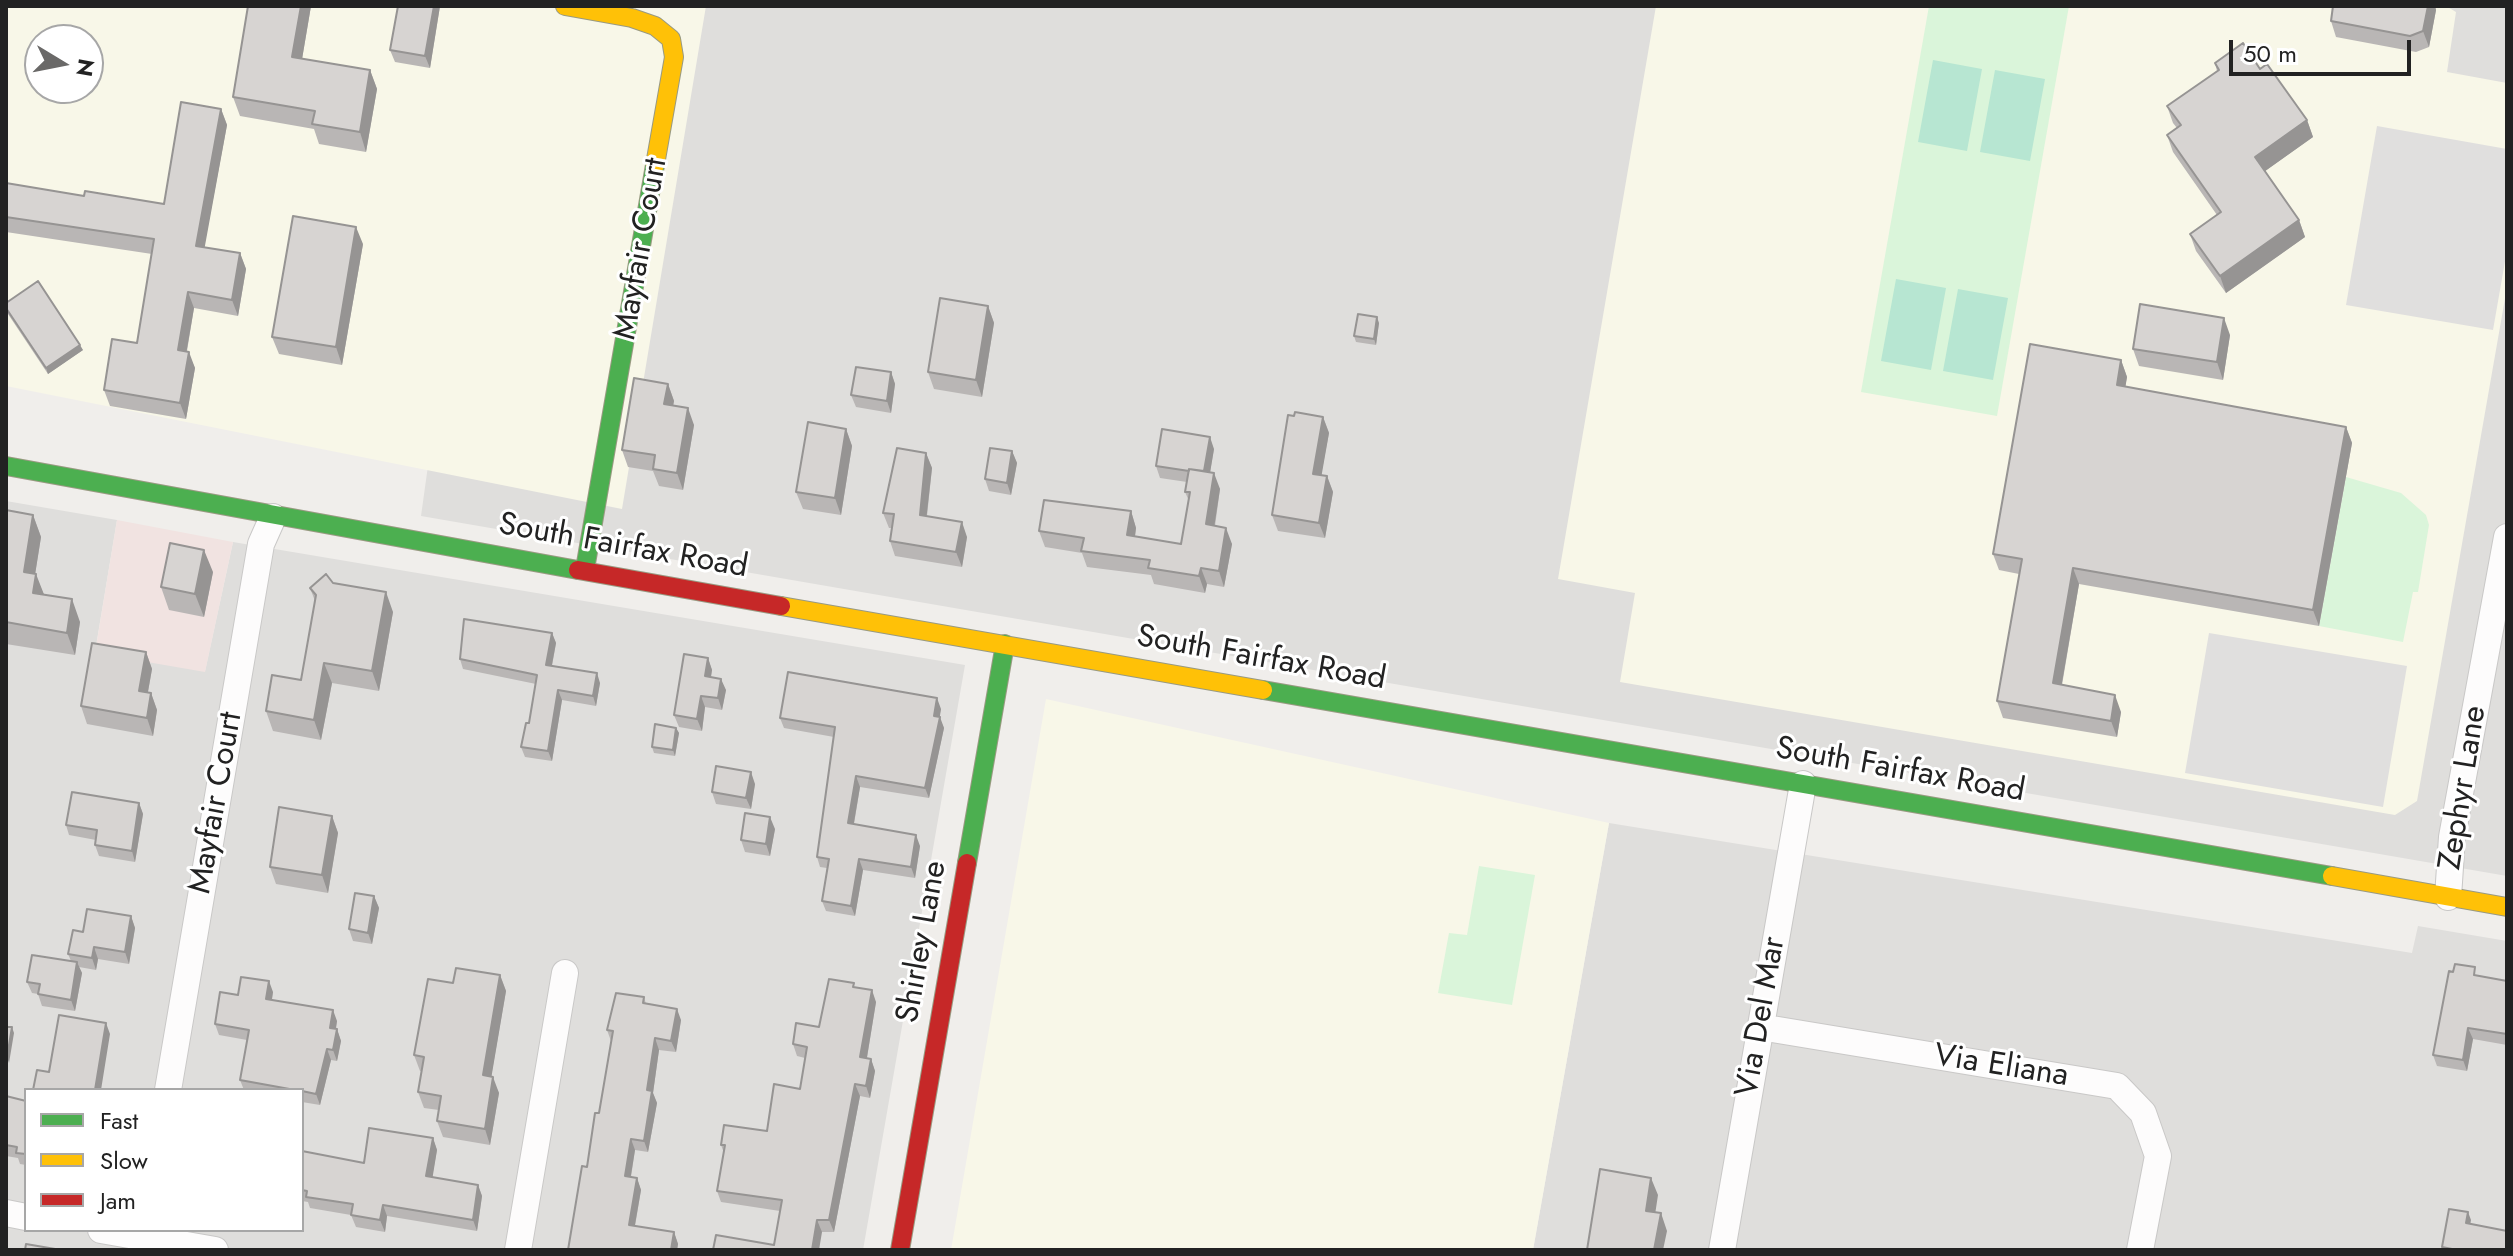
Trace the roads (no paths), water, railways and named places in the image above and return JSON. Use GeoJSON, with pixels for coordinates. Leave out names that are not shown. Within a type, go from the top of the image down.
{"type":"FeatureCollection","features":[{"type":"Feature","properties":{"kind":"street","name":"Mayfair Court"},"geometry":{"type":"LineString","coordinates":[[565,6],[632,18],[655,26],[671,39],[674,57],[585,569]]}},
{"type":"Feature","properties":{"kind":"street","name":"South Fairfax Road"},"geometry":{"type":"LineString","coordinates":[[6,466],[273,517],[585,569],[2507,907]]}},
{"type":"Feature","properties":{"kind":"street","name":"Mayfair Court"},"geometry":{"type":"LineString","coordinates":[[168,1088],[261,544],[273,517]]}},
{"type":"Feature","properties":{"kind":"street","name":"Zephyr Lane"},"geometry":{"type":"LineString","coordinates":[[2448,897],[2452,837],[2507,537]]}},
{"type":"Feature","properties":{"kind":"street","name":"Shirley Lane"},"geometry":{"type":"LineString","coordinates":[[900,1250],[1005,644]]}},
{"type":"Feature","properties":{"kind":"street","name":"Via Del Mar"},"geometry":{"type":"LineString","coordinates":[[1722,1250],[1803,784]]}},
{"type":"Feature","properties":{"kind":"street"},"geometry":{"type":"LineString","coordinates":[[518,1250],[565,973]]}},
{"type":"Feature","properties":{"kind":"street","name":"Via Eliana"},"geometry":{"type":"LineString","coordinates":[[1760,1027],[2117,1086],[2143,1113],[2158,1156],[2140,1250]]}},
{"type":"Feature","properties":{"kind":"street"},"geometry":{"type":"LineString","coordinates":[[110,1232],[215,1250]]}}]}
